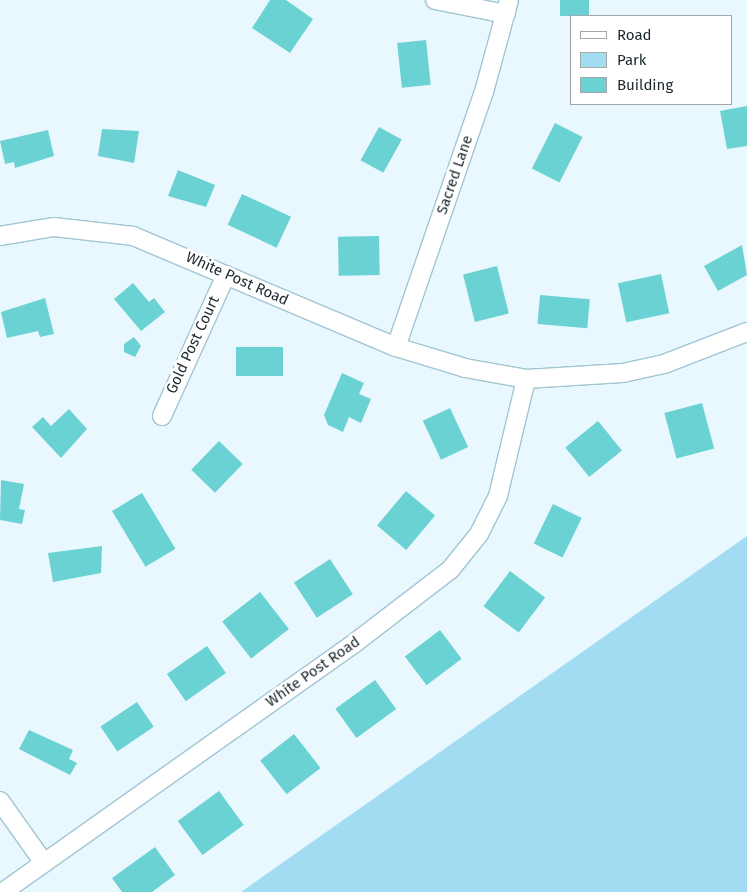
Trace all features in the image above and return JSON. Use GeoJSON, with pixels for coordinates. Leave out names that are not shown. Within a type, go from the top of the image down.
{"type":"FeatureCollection","features":[{"type":"Feature","properties":{"kind":"street"},"geometry":{"type":"LineString","coordinates":[[435,0],[507,7]]}},
{"type":"Feature","properties":{"kind":"street","name":"Sacred Lane"},"geometry":{"type":"LineString","coordinates":[[396,347],[507,7]]}},
{"type":"Feature","properties":{"kind":"street","name":"White Post Road"},"geometry":{"type":"LineString","coordinates":[[0,236],[54,227],[117,232],[160,245],[396,347],[465,368],[526,379],[631,371],[702,352],[747,332]]}},
{"type":"Feature","properties":{"kind":"street","name":"Gold Post Court"},"geometry":{"type":"LineString","coordinates":[[162,416],[226,275]]}},
{"type":"Feature","properties":{"kind":"street","name":"White Post Road"},"geometry":{"type":"LineString","coordinates":[[2,892],[356,642],[450,570],[479,534],[498,496],[526,379]]}},
{"type":"Feature","properties":{"kind":"street"},"geometry":{"type":"LineString","coordinates":[[0,801],[44,863]]}},
{"type":"Feature","properties":{"kind":"green space"},"geometry":{"type":"Polygon","coordinates":[[[747,536],[747,892],[241,892],[514,700],[747,536]]]}},
{"type":"Feature","properties":{"kind":"building"},"geometry":{"type":"Polygon","coordinates":[[[270,0],[286,0],[313,19],[290,53],[252,28],[270,0]]]}},
{"type":"Feature","properties":{"kind":"building"},"geometry":{"type":"Polygon","coordinates":[[[560,0],[589,0],[589,15],[560,16],[560,0]]]}},
{"type":"Feature","properties":{"kind":"building"},"geometry":{"type":"Polygon","coordinates":[[[426,40],[431,85],[402,88],[397,43],[426,40]]]}},
{"type":"Feature","properties":{"kind":"building"},"geometry":{"type":"Polygon","coordinates":[[[747,106],[747,146],[727,149],[720,111],[747,106]]]}},
{"type":"Feature","properties":{"kind":"building"},"geometry":{"type":"Polygon","coordinates":[[[555,123],[583,137],[559,183],[532,168],[555,123]]]}},
{"type":"Feature","properties":{"kind":"building"},"geometry":{"type":"Polygon","coordinates":[[[379,127],[402,140],[383,173],[361,160],[379,127]]]}},
{"type":"Feature","properties":{"kind":"building"},"geometry":{"type":"Polygon","coordinates":[[[102,129],[139,131],[134,163],[98,156],[102,129]]]}},
{"type":"Feature","properties":{"kind":"building"},"geometry":{"type":"Polygon","coordinates":[[[48,130],[54,156],[15,168],[14,162],[5,164],[0,141],[48,130]]]}},
{"type":"Feature","properties":{"kind":"building"},"geometry":{"type":"Polygon","coordinates":[[[178,170],[215,185],[206,207],[168,196],[178,170]]]}},
{"type":"Feature","properties":{"kind":"building"},"geometry":{"type":"Polygon","coordinates":[[[242,194],[291,217],[277,248],[228,225],[242,194]]]}},
{"type":"Feature","properties":{"kind":"building"},"geometry":{"type":"Polygon","coordinates":[[[379,236],[380,275],[339,276],[338,237],[379,236]]]}},
{"type":"Feature","properties":{"kind":"building"},"geometry":{"type":"Polygon","coordinates":[[[742,245],[747,275],[718,291],[704,266],[742,245]]]}},
{"type":"Feature","properties":{"kind":"building"},"geometry":{"type":"Polygon","coordinates":[[[497,266],[509,314],[475,322],[463,274],[497,266]]]}},
{"type":"Feature","properties":{"kind":"building"},"geometry":{"type":"Polygon","coordinates":[[[661,274],[669,313],[626,322],[618,283],[661,274]]]}},
{"type":"Feature","properties":{"kind":"building"},"geometry":{"type":"Polygon","coordinates":[[[133,283],[149,302],[154,298],[165,312],[141,331],[114,299],[133,283]]]}},
{"type":"Feature","properties":{"kind":"building"},"geometry":{"type":"Polygon","coordinates":[[[540,295],[590,299],[587,328],[537,324],[540,295]]]}},
{"type":"Feature","properties":{"kind":"building"},"geometry":{"type":"Polygon","coordinates":[[[45,298],[54,334],[40,337],[38,331],[7,338],[1,312],[45,298]]]}},
{"type":"Feature","properties":{"kind":"building"},"geometry":{"type":"Polygon","coordinates":[[[134,337],[141,346],[135,357],[124,352],[124,344],[134,337]]]}},
{"type":"Feature","properties":{"kind":"building"},"geometry":{"type":"Polygon","coordinates":[[[236,347],[283,347],[283,376],[236,376],[236,347]]]}},
{"type":"Feature","properties":{"kind":"building"},"geometry":{"type":"Polygon","coordinates":[[[342,373],[364,383],[359,394],[371,399],[361,423],[349,417],[343,432],[328,425],[324,415],[342,373]]]}},
{"type":"Feature","properties":{"kind":"building"},"geometry":{"type":"Polygon","coordinates":[[[702,403],[714,448],[676,458],[664,413],[702,403]]]}},
{"type":"Feature","properties":{"kind":"building"},"geometry":{"type":"Polygon","coordinates":[[[450,408],[468,447],[441,460],[423,421],[450,408]]]}},
{"type":"Feature","properties":{"kind":"building"},"geometry":{"type":"Polygon","coordinates":[[[69,409],[87,429],[61,458],[32,427],[43,417],[51,426],[69,409]]]}},
{"type":"Feature","properties":{"kind":"building"},"geometry":{"type":"Polygon","coordinates":[[[598,421],[622,451],[589,477],[565,447],[598,421]]]}},
{"type":"Feature","properties":{"kind":"building"},"geometry":{"type":"Polygon","coordinates":[[[219,441],[243,464],[215,493],[191,470],[219,441]]]}},
{"type":"Feature","properties":{"kind":"building"},"geometry":{"type":"Polygon","coordinates":[[[1,480],[24,484],[19,509],[25,510],[22,524],[0,520],[1,480]]]}},
{"type":"Feature","properties":{"kind":"building"},"geometry":{"type":"Polygon","coordinates":[[[406,491],[435,515],[406,550],[377,525],[406,491]]]}},
{"type":"Feature","properties":{"kind":"building"},"geometry":{"type":"Polygon","coordinates":[[[142,493],[175,549],[145,567],[112,511],[142,493]]]}},
{"type":"Feature","properties":{"kind":"building"},"geometry":{"type":"Polygon","coordinates":[[[553,504],[582,518],[562,558],[534,544],[553,504]]]}},
{"type":"Feature","properties":{"kind":"building"},"geometry":{"type":"Polygon","coordinates":[[[102,546],[101,573],[53,582],[48,553],[102,546]]]}},
{"type":"Feature","properties":{"kind":"building"},"geometry":{"type":"Polygon","coordinates":[[[330,559],[353,594],[317,618],[294,582],[330,559]]]}},
{"type":"Feature","properties":{"kind":"building"},"geometry":{"type":"Polygon","coordinates":[[[510,571],[545,597],[519,633],[484,606],[510,571]]]}},
{"type":"Feature","properties":{"kind":"building"},"geometry":{"type":"Polygon","coordinates":[[[260,592],[289,629],[251,659],[222,622],[260,592]]]}},
{"type":"Feature","properties":{"kind":"building"},"geometry":{"type":"Polygon","coordinates":[[[440,630],[462,659],[427,685],[405,656],[440,630]]]}},
{"type":"Feature","properties":{"kind":"building"},"geometry":{"type":"Polygon","coordinates":[[[207,646],[226,673],[186,701],[167,674],[207,646]]]}},
{"type":"Feature","properties":{"kind":"building"},"geometry":{"type":"Polygon","coordinates":[[[375,680],[396,709],[357,738],[335,709],[375,680]]]}},
{"type":"Feature","properties":{"kind":"building"},"geometry":{"type":"Polygon","coordinates":[[[137,702],[154,727],[117,751],[101,727],[137,702]]]}},
{"type":"Feature","properties":{"kind":"building"},"geometry":{"type":"Polygon","coordinates":[[[29,730],[73,750],[69,759],[77,763],[70,775],[19,749],[29,730]]]}},
{"type":"Feature","properties":{"kind":"building"},"geometry":{"type":"Polygon","coordinates":[[[294,734],[320,768],[287,794],[260,760],[294,734]]]}},
{"type":"Feature","properties":{"kind":"building"},"geometry":{"type":"Polygon","coordinates":[[[219,791],[244,825],[202,855],[178,821],[219,791]]]}},
{"type":"Feature","properties":{"kind":"building"},"geometry":{"type":"Polygon","coordinates":[[[155,847],[175,875],[152,892],[122,892],[112,878],[155,847]]]}}]}
